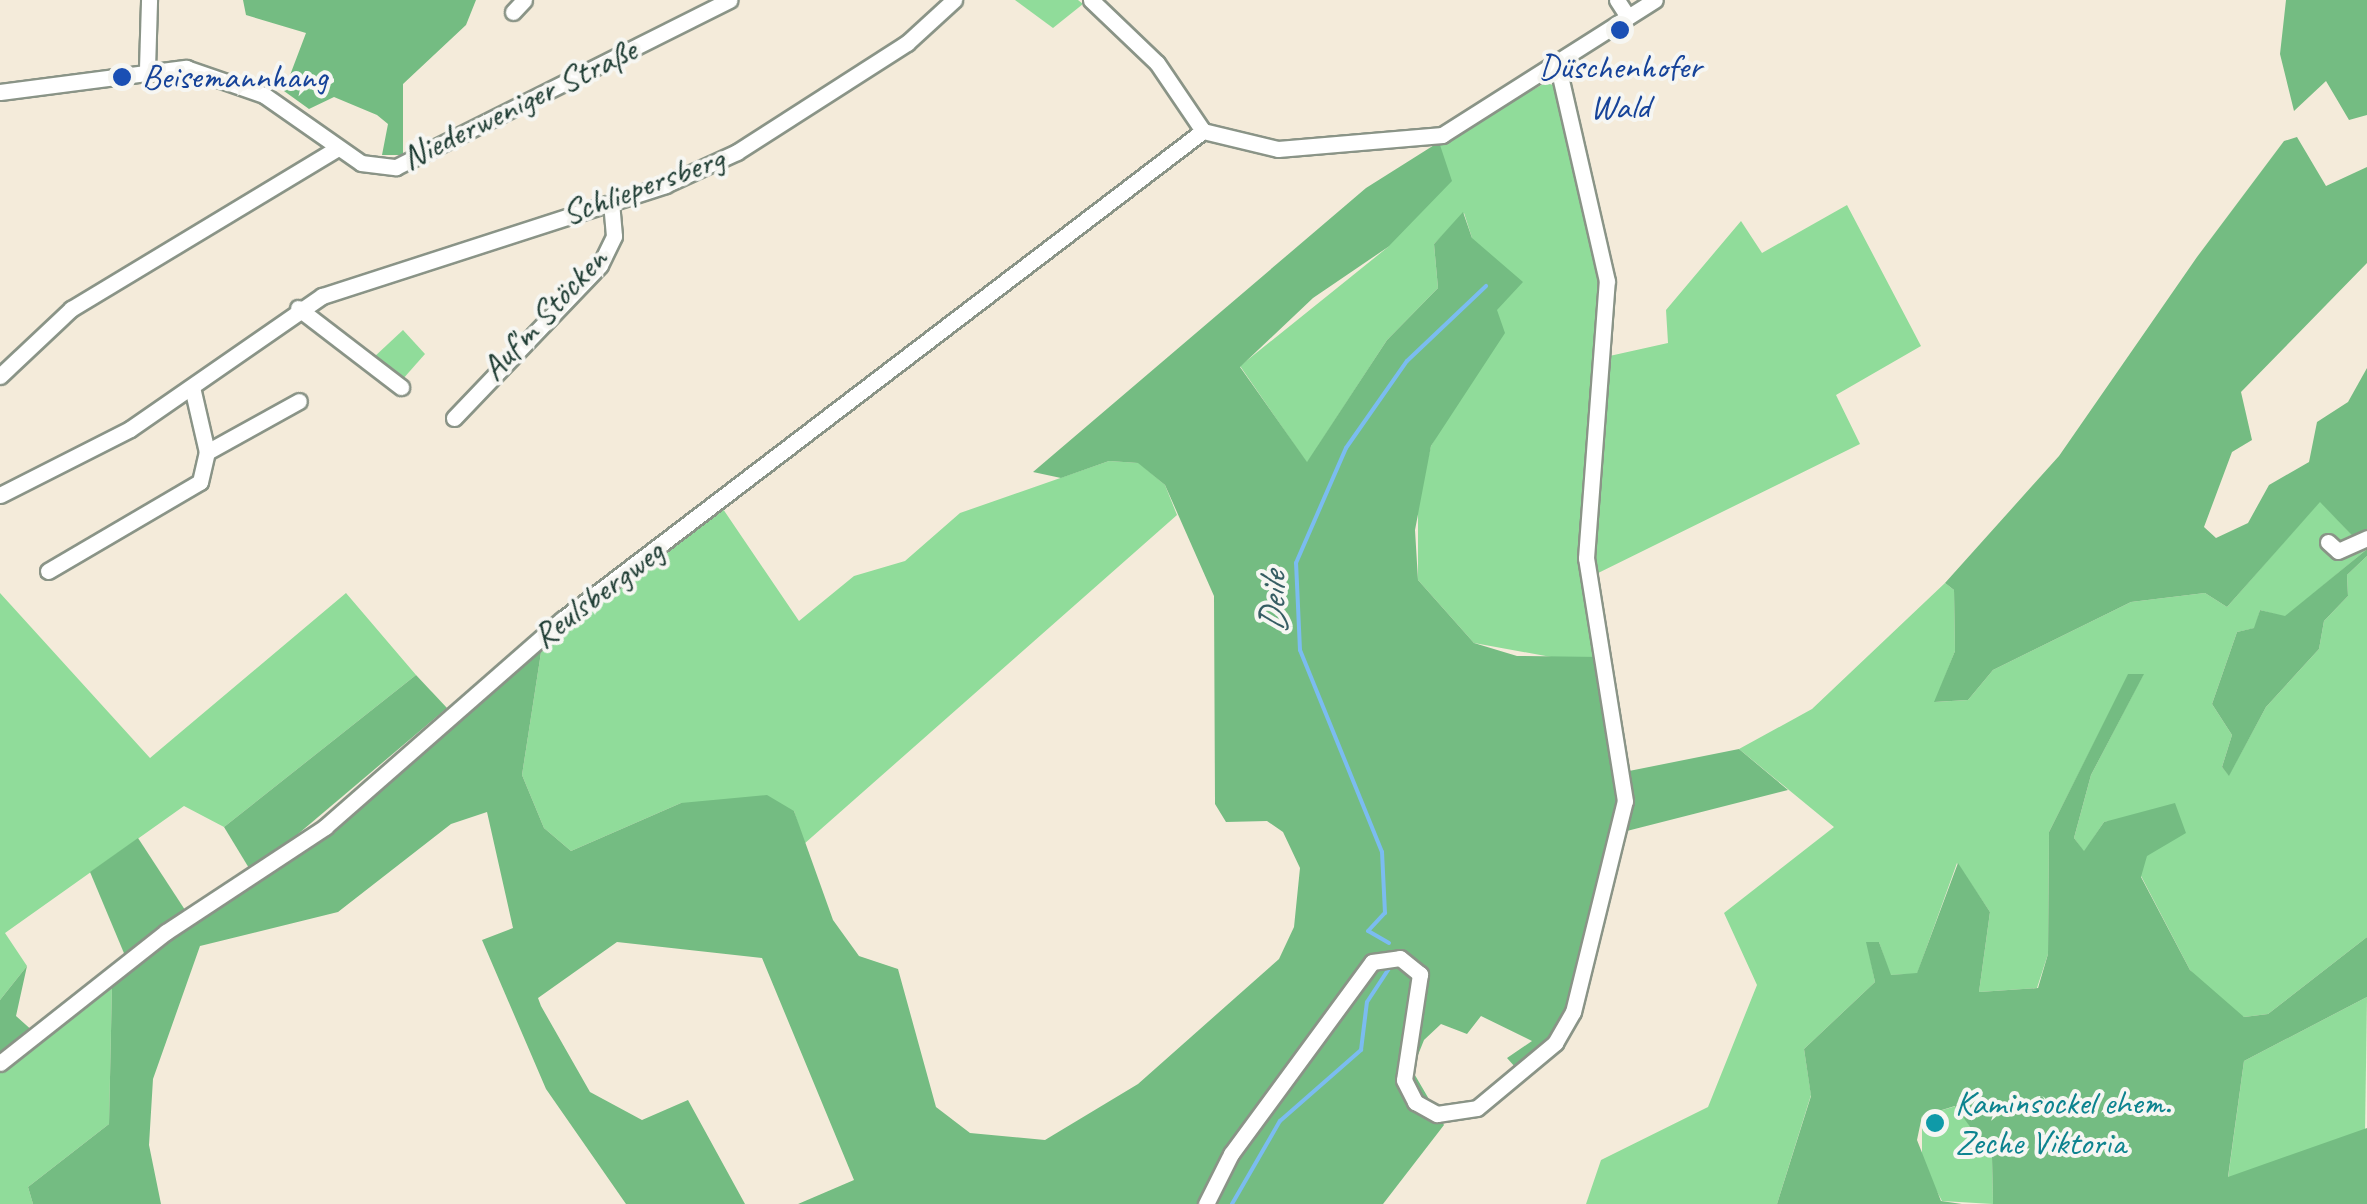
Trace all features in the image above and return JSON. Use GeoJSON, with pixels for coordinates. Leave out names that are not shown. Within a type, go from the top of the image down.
{"type":"FeatureCollection","features":[{"type":"Feature","properties":{"kind":"street"},"geometry":{"type":"LineString","coordinates":[[147,69],[148,0]]}},
{"type":"Feature","properties":{"kind":"street","name":"Niederweniger Straße"},"geometry":{"type":"LineString","coordinates":[[0,92],[147,69],[186,68],[250,88],[335,150],[373,167],[409,164],[730,0]]}},
{"type":"Feature","properties":{"kind":"street","name":"Schliepersberg"},"geometry":{"type":"LineString","coordinates":[[0,494],[192,387],[298,308],[371,274],[611,203],[779,129],[954,0]]}},
{"type":"Feature","properties":{"kind":"street"},"geometry":{"type":"LineString","coordinates":[[1092,0],[1157,63],[1203,131],[1278,150],[1415,144],[1558,67],[1655,0]]}},
{"type":"Feature","properties":{"kind":"street"},"geometry":{"type":"LineString","coordinates":[[1617,0],[1628,17]]}},
{"type":"Feature","properties":{"kind":"street"},"geometry":{"type":"LineString","coordinates":[[1206,1204],[1231,1154],[1372,962],[1400,958],[1420,974],[1404,1080],[1414,1102],[1437,1114],[1478,1108],[1555,1042],[1574,1012],[1624,800],[1586,558],[1607,281],[1558,67]]}},
{"type":"Feature","properties":{"kind":"street","name":"Reulsbergweg"},"geometry":{"type":"LineString","coordinates":[[0,1063],[166,932],[325,827],[563,619],[1203,131]]}},
{"type":"Feature","properties":{"kind":"street"},"geometry":{"type":"LineString","coordinates":[[0,376],[70,309],[335,150]]}},
{"type":"Feature","properties":{"kind":"street","name":"Auf'm Stöcken"},"geometry":{"type":"LineString","coordinates":[[454,418],[600,265],[614,236],[611,203]]}},
{"type":"Feature","properties":{"kind":"street"},"geometry":{"type":"LineString","coordinates":[[298,308],[401,387]]}},
{"type":"Feature","properties":{"kind":"street"},"geometry":{"type":"LineString","coordinates":[[48,571],[200,482],[207,452],[192,387]]}},
{"type":"Feature","properties":{"kind":"street"},"geometry":{"type":"LineString","coordinates":[[207,452],[300,401]]}},
{"type":"Feature","properties":{"kind":"street"},"geometry":{"type":"LineString","coordinates":[[2328,542],[2338,550],[2367,538]]}},
{"type":"Feature","properties":{"kind":"green space"},"geometry":{"type":"Polygon","coordinates":[[[243,0],[476,0],[466,25],[403,84],[403,155],[382,155],[388,124],[377,115],[334,97],[309,109],[284,91],[306,33],[246,15],[243,0]]]}},
{"type":"Feature","properties":{"kind":"green space"},"geometry":{"type":"Polygon","coordinates":[[[1015,0],[1078,0],[1083,4],[1053,28],[1015,0]]]}},
{"type":"Feature","properties":{"kind":"green space"},"geometry":{"type":"Polygon","coordinates":[[[2286,0],[2367,0],[2367,115],[2349,120],[2326,81],[2294,111],[2280,54],[2286,0]]]}},
{"type":"Feature","properties":{"kind":"green space"},"geometry":{"type":"Polygon","coordinates":[[[1545,83],[1558,86],[1601,235],[1605,357],[1668,343],[1666,310],[1741,221],[1762,253],[1847,205],[1921,346],[1836,395],[1860,444],[1586,579],[1601,657],[1562,659],[1474,643],[1418,580],[1418,498],[1431,446],[1458,398],[1472,238],[1464,213],[1434,244],[1438,288],[1387,340],[1307,463],[1240,366],[1388,247],[1439,142],[1545,83]]]}},
{"type":"Feature","properties":{"kind":"green space"},"geometry":{"type":"Polygon","coordinates":[[[2297,137],[2326,186],[2367,167],[2367,263],[2241,392],[2252,440],[2232,452],[2204,527],[2216,538],[2248,523],[2269,485],[2309,462],[2317,422],[2348,402],[2367,368],[2367,556],[2347,575],[2348,596],[2324,621],[2319,649],[2266,707],[2229,776],[2222,767],[2232,735],[2212,704],[2237,632],[2254,628],[2260,610],[2285,616],[2366,550],[2320,502],[2227,607],[2205,593],[2131,602],[1993,670],[1968,700],[1934,702],[1955,651],[1954,590],[1945,583],[2059,456],[2197,257],[2284,141],[2297,137]]]}},
{"type":"Feature","properties":{"kind":"green space"},"geometry":{"type":"Polygon","coordinates":[[[1439,142],[1452,181],[1388,247],[1313,298],[1240,367],[1307,462],[1387,340],[1438,288],[1434,244],[1463,212],[1472,238],[1523,282],[1497,310],[1505,333],[1431,446],[1415,530],[1418,580],[1474,643],[1517,656],[1601,657],[1624,772],[1739,749],[1788,790],[1615,834],[1561,1027],[1516,1068],[1507,1058],[1532,1041],[1481,1016],[1467,1034],[1441,1024],[1424,1040],[1412,1070],[1444,1125],[1383,1204],[798,1204],[854,1180],[762,958],[617,942],[538,998],[541,1006],[590,1092],[642,1120],[688,1100],[745,1204],[626,1204],[546,1089],[482,940],[513,928],[487,812],[451,824],[338,912],[200,946],[153,1079],[149,1145],[161,1204],[33,1204],[28,1187],[109,1124],[112,985],[161,940],[298,853],[542,646],[522,775],[544,828],[571,851],[681,803],[767,795],[794,811],[833,920],[859,956],[898,969],[936,1107],[970,1133],[1045,1140],[1138,1084],[1279,959],[1294,927],[1300,868],[1283,832],[1267,821],[1226,822],[1215,804],[1214,596],[1165,485],[1138,463],[1109,461],[1061,478],[1033,472],[1366,188],[1439,142]]]}},
{"type":"Feature","properties":{"kind":"green space"},"geometry":{"type":"Polygon","coordinates":[[[403,330],[425,354],[402,380],[373,358],[403,330]]]}},
{"type":"Feature","properties":{"kind":"green space"},"geometry":{"type":"Polygon","coordinates":[[[1109,461],[1139,463],[1165,485],[1177,515],[804,844],[794,811],[681,803],[571,851],[544,828],[522,775],[542,646],[723,509],[799,621],[854,576],[905,561],[960,513],[1109,461]]]}},
{"type":"Feature","properties":{"kind":"green space"},"geometry":{"type":"Polygon","coordinates":[[[2320,501],[2366,550],[2285,617],[2260,610],[2255,628],[2237,632],[2212,704],[2232,735],[2222,767],[2229,775],[2266,707],[2319,649],[2324,621],[2348,596],[2347,575],[2367,556],[2367,937],[2268,1014],[2244,1017],[2221,1006],[2190,970],[2141,876],[2140,816],[2104,822],[2084,852],[2074,838],[2091,775],[2143,675],[2129,674],[2049,832],[2048,954],[2037,988],[1979,992],[1990,912],[1957,863],[1917,974],[1890,975],[1879,942],[1867,942],[1875,982],[1804,1049],[1811,1095],[1777,1204],[1586,1204],[1601,1160],[1708,1107],[1757,985],[1724,913],[1834,827],[1739,749],[1812,709],[1945,583],[1954,590],[1955,651],[1935,702],[1968,700],[1993,670],[2131,602],[2205,593],[2227,607],[2320,501]]]}},
{"type":"Feature","properties":{"kind":"green space"},"geometry":{"type":"Polygon","coordinates":[[[0,593],[150,758],[346,593],[416,675],[224,827],[184,806],[5,933],[27,966],[0,1000],[0,593]]]}},
{"type":"Feature","properties":{"kind":"green space"},"geometry":{"type":"Polygon","coordinates":[[[2128,674],[2144,674],[2091,775],[2074,838],[2084,851],[2104,822],[2175,803],[2186,833],[2147,856],[2141,877],[2190,970],[2244,1017],[2268,1014],[2367,937],[2367,997],[2244,1061],[2228,1177],[2367,1128],[2367,1204],[1993,1204],[1992,1157],[1955,1106],[1922,1116],[1917,1140],[1941,1201],[1962,1204],[1777,1204],[1811,1096],[1804,1049],[1875,982],[1866,942],[1879,942],[1891,975],[1917,973],[1958,863],[1990,912],[1979,992],[2038,988],[2048,954],[2049,832],[2128,674]]]}},
{"type":"Feature","properties":{"kind":"green space"},"geometry":{"type":"Polygon","coordinates":[[[416,675],[447,708],[252,873],[224,827],[416,675]]]}},
{"type":"Feature","properties":{"kind":"green space"},"geometry":{"type":"Polygon","coordinates":[[[138,838],[187,913],[126,958],[90,872],[138,838]]]}},
{"type":"Feature","properties":{"kind":"green space"},"geometry":{"type":"Polygon","coordinates":[[[27,966],[16,1016],[35,1033],[0,1057],[0,1000],[27,966]]]}},
{"type":"Feature","properties":{"kind":"green space"},"geometry":{"type":"Polygon","coordinates":[[[112,985],[109,1124],[28,1187],[33,1204],[0,1204],[0,1072],[112,985]]]}},
{"type":"Feature","properties":{"kind":"green space"},"geometry":{"type":"Polygon","coordinates":[[[2367,997],[2365,1134],[2228,1178],[2244,1061],[2367,997]]]}},
{"type":"Feature","properties":{"kind":"green space"},"geometry":{"type":"Polygon","coordinates":[[[1956,1106],[1992,1157],[1993,1204],[1942,1201],[1922,1164],[1922,1116],[1956,1106]]]}},
{"type":"Feature","properties":{"kind":"waterway","name":"Deile"},"geometry":{"type":"LineString","coordinates":[[1389,943],[1368,931],[1385,913],[1382,852],[1300,650],[1296,563],[1346,448],[1407,361],[1486,286]]}},
{"type":"Feature","properties":{"kind":"waterway","name":"Deile"},"geometry":{"type":"LineString","coordinates":[[1232,1204],[1280,1121],[1361,1050],[1367,1002],[1390,967]]}},
{"type":"Feature","properties":{"kind":"place","name":"Düschenhofer Wald"},"geometry":{"type":"Point","coordinates":[1620,30]}},
{"type":"Feature","properties":{"kind":"place","name":"Beisemannhang"},"geometry":{"type":"Point","coordinates":[122,77]}},
{"type":"Feature","properties":{"kind":"place","name":"Kaminsockel ehem. Zeche Viktoria"},"geometry":{"type":"Point","coordinates":[1935,1123]}}]}
